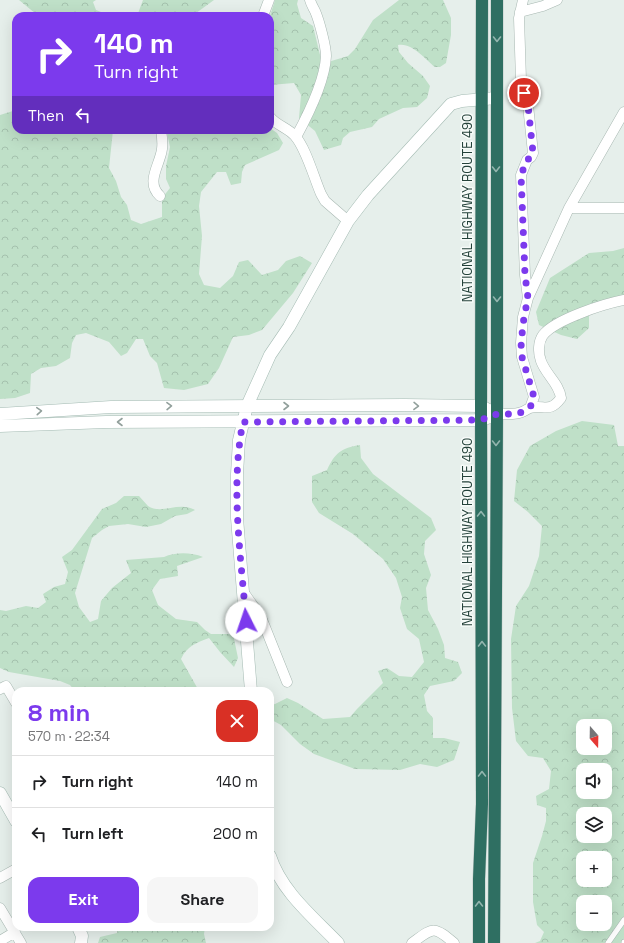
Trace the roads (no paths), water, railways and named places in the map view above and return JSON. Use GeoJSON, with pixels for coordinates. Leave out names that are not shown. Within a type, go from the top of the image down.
{"type":"FeatureCollection","features":[{"type":"Feature","properties":{"kind":"highway","name":"NATIONAL HIGHWAY ROUTE 490"},"geometry":{"type":"LineString","coordinates":[[479,943],[479,879],[482,804],[482,0]]}},
{"type":"Feature","properties":{"kind":"highway"},"geometry":{"type":"LineString","coordinates":[[494,943],[497,414],[497,0]]}},
{"type":"Feature","properties":{"kind":"street"},"geometry":{"type":"LineString","coordinates":[[264,12],[269,0]]}},
{"type":"Feature","properties":{"kind":"street"},"geometry":{"type":"LineString","coordinates":[[296,137],[307,117],[321,81],[326,56],[323,37],[315,10],[310,0]]}},
{"type":"Feature","properties":{"kind":"street"},"geometry":{"type":"LineString","coordinates":[[523,0],[520,12],[521,80],[528,105],[533,153],[527,160],[521,175],[525,275],[528,298]]}},
{"type":"Feature","properties":{"kind":"street"},"geometry":{"type":"LineString","coordinates":[[520,12],[543,6],[557,0]]}},
{"type":"Feature","properties":{"kind":"street"},"geometry":{"type":"LineString","coordinates":[[251,687],[237,518],[239,440],[247,406],[270,355],[289,327],[348,221],[368,195],[451,104],[481,98],[496,98]]}},
{"type":"Feature","properties":{"kind":"street"},"geometry":{"type":"LineString","coordinates":[[530,408],[534,397],[522,357],[521,343],[528,298],[569,208],[623,117]]}},
{"type":"Feature","properties":{"kind":"street"},"geometry":{"type":"LineString","coordinates":[[274,121],[286,128],[296,137],[302,146],[320,194],[325,202],[348,221]]}},
{"type":"Feature","properties":{"kind":"street"},"geometry":{"type":"LineString","coordinates":[[160,196],[153,186],[153,180],[162,150],[162,134]]}},
{"type":"Feature","properties":{"kind":"street"},"geometry":{"type":"LineString","coordinates":[[569,208],[624,208]]}},
{"type":"Feature","properties":{"kind":"street"},"geometry":{"type":"LineString","coordinates":[[0,426],[106,422],[481,420],[497,414],[516,414],[530,408],[547,408],[555,405],[561,398],[560,391],[556,383],[546,372],[540,360],[538,346],[543,335],[557,324],[609,303],[624,300]]}},
{"type":"Feature","properties":{"kind":"street"},"geometry":{"type":"LineString","coordinates":[[0,414],[111,407],[481,406],[497,414]]}},
{"type":"Feature","properties":{"kind":"street"},"geometry":{"type":"LineString","coordinates":[[244,592],[261,617],[287,682]]}},
{"type":"Feature","properties":{"kind":"street"},"geometry":{"type":"LineString","coordinates":[[0,689],[6,686],[12,696]]}},
{"type":"Feature","properties":{"kind":"street"},"geometry":{"type":"LineString","coordinates":[[0,793],[12,814]]}},
{"type":"Feature","properties":{"kind":"street"},"geometry":{"type":"LineString","coordinates":[[274,865],[286,886],[338,943]]}},
{"type":"Feature","properties":{"kind":"street"},"geometry":{"type":"LineString","coordinates":[[0,878],[12,871]]}},
{"type":"Feature","properties":{"kind":"street"},"geometry":{"type":"LineString","coordinates":[[0,908],[12,927]]}},
{"type":"Feature","properties":{"kind":"street"},"geometry":{"type":"LineString","coordinates":[[412,943],[429,931],[436,930],[443,933],[454,943]]}},
{"type":"Feature","properties":{"kind":"street"},"geometry":{"type":"LineString","coordinates":[[80,931],[82,936],[81,943]]}},
{"type":"Feature","properties":{"kind":"street"},"geometry":{"type":"LineString","coordinates":[[0,941],[15,932],[21,943]]}},
{"type":"Feature","properties":{"kind":"lane"},"geometry":{"type":"LineString","coordinates":[[608,943],[624,920]]}}]}
